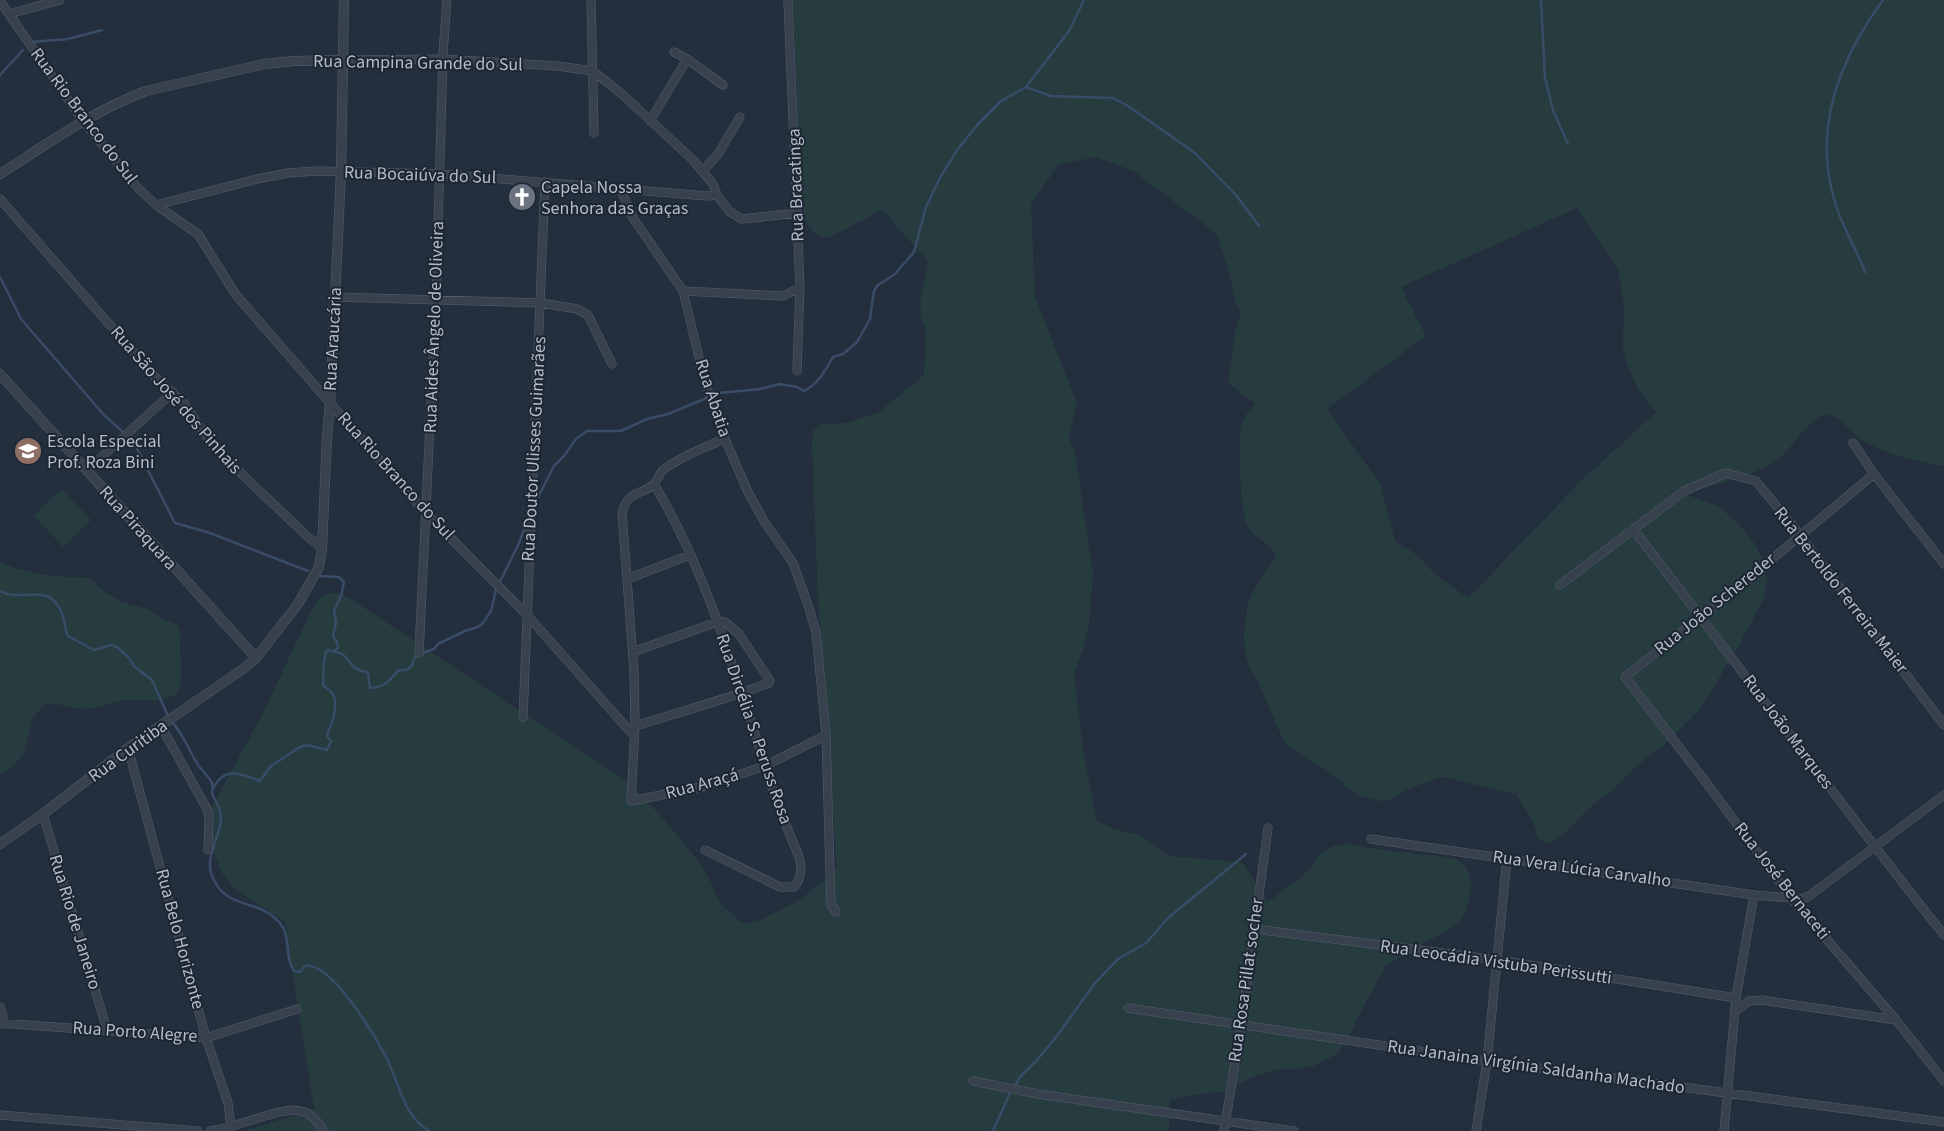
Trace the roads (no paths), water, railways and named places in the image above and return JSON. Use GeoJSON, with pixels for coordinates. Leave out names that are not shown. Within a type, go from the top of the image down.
{"type":"FeatureCollection","features":[{"type":"Feature","properties":{"kind":"street"},"geometry":{"type":"LineString","coordinates":[[9,14],[60,0]]}},
{"type":"Feature","properties":{"kind":"street","name":"Rua Araucária"},"geometry":{"type":"LineString","coordinates":[[256,658],[298,604],[319,567],[322,548],[341,172],[344,0]]}},
{"type":"Feature","properties":{"kind":"street","name":"Rua Aides Ângelo de Oliveira"},"geometry":{"type":"LineString","coordinates":[[419,653],[436,300],[443,59],[447,0]]}},
{"type":"Feature","properties":{"kind":"street"},"geometry":{"type":"LineString","coordinates":[[591,0],[594,132]]}},
{"type":"Feature","properties":{"kind":"street","name":"Rua Bracatinga"},"geometry":{"type":"LineString","coordinates":[[788,0],[800,288],[797,371]]}},
{"type":"Feature","properties":{"kind":"street","name":"Rua Rio Branco do Sul"},"geometry":{"type":"LineString","coordinates":[[0,1],[83,121],[138,188],[156,205],[198,234],[236,295],[426,512],[527,615],[634,736]]}},
{"type":"Feature","properties":{"kind":"street"},"geometry":{"type":"LineString","coordinates":[[674,52],[723,85]]}},
{"type":"Feature","properties":{"kind":"street","name":"Rua Campina Grande do Sul"},"geometry":{"type":"LineString","coordinates":[[0,174],[83,121],[146,91],[264,64],[294,61],[443,59],[557,66],[592,71],[623,95],[693,160],[713,184],[717,195],[730,212],[742,219],[797,213]]}},
{"type":"Feature","properties":{"kind":"street"},"geometry":{"type":"LineString","coordinates":[[650,121],[687,59]]}},
{"type":"Feature","properties":{"kind":"street"},"geometry":{"type":"LineString","coordinates":[[702,171],[718,154],[740,117]]}},
{"type":"Feature","properties":{"kind":"street","name":"Rua Bocaiúva do Sul"},"geometry":{"type":"LineString","coordinates":[[156,205],[288,173],[317,170],[440,174],[707,196],[717,195]]}},
{"type":"Feature","properties":{"kind":"street","name":"Rua Doutor Ulisses Guimarães"},"geometry":{"type":"LineString","coordinates":[[522,717],[545,182]]}},
{"type":"Feature","properties":{"kind":"street","name":"Rua Abatia"},"geometry":{"type":"LineString","coordinates":[[620,188],[633,218],[683,291],[705,382],[726,438],[764,521],[793,563],[810,608],[816,632],[826,735]]}},
{"type":"Feature","properties":{"kind":"street","name":"Rua São José dos Pinhais"},"geometry":{"type":"LineString","coordinates":[[0,199],[157,379],[183,402],[212,445],[308,537],[322,548]]}},
{"type":"Feature","properties":{"kind":"street"},"geometry":{"type":"LineString","coordinates":[[683,291],[783,296],[800,288]]}},
{"type":"Feature","properties":{"kind":"street"},"geometry":{"type":"LineString","coordinates":[[335,297],[541,302],[577,309],[588,316],[612,364]]}},
{"type":"Feature","properties":{"kind":"street","name":"Rua Piraquara"},"geometry":{"type":"LineString","coordinates":[[0,374],[256,658]]}},
{"type":"Feature","properties":{"kind":"street"},"geometry":{"type":"LineString","coordinates":[[86,471],[173,392]]}},
{"type":"Feature","properties":{"kind":"street"},"geometry":{"type":"LineString","coordinates":[[634,736],[633,652],[622,513],[625,503],[630,497],[654,484],[662,471],[699,449],[726,438]]}},
{"type":"Feature","properties":{"kind":"street"},"geometry":{"type":"LineString","coordinates":[[1853,443],[1874,474],[1944,564]]}},
{"type":"Feature","properties":{"kind":"street","name":"Rua Bertoldo Ferreira Maier"},"geometry":{"type":"LineString","coordinates":[[1633,530],[1684,491],[1726,472],[1756,481],[1800,535],[1944,725]]}},
{"type":"Feature","properties":{"kind":"street","name":"Rua João Schereder"},"geometry":{"type":"LineString","coordinates":[[1625,677],[1747,580],[1874,474]]}},
{"type":"Feature","properties":{"kind":"street","name":"Rua Dircélia S. Peruss Rosa"},"geometry":{"type":"LineString","coordinates":[[654,484],[673,516],[718,622],[774,795],[799,857],[801,866],[800,879],[794,887],[780,887],[705,850]]}},
{"type":"Feature","properties":{"kind":"street"},"geometry":{"type":"LineString","coordinates":[[1560,585],[1633,530]]}},
{"type":"Feature","properties":{"kind":"street","name":"Rua João Marques"},"geometry":{"type":"LineString","coordinates":[[1633,530],[1701,616],[1874,847],[1944,934]]}},
{"type":"Feature","properties":{"kind":"street"},"geometry":{"type":"LineString","coordinates":[[627,579],[690,555]]}},
{"type":"Feature","properties":{"kind":"street"},"geometry":{"type":"LineString","coordinates":[[633,652],[718,622],[725,622],[738,634],[769,678],[769,683],[742,694],[696,706],[635,726]]}},
{"type":"Feature","properties":{"kind":"street","name":"Rua Curitiba"},"geometry":{"type":"LineString","coordinates":[[0,844],[43,814],[128,748],[256,658]]}},
{"type":"Feature","properties":{"kind":"street","name":"Rua José Bernaceti"},"geometry":{"type":"LineString","coordinates":[[1625,677],[1792,899],[1896,1020],[1944,1082]]}},
{"type":"Feature","properties":{"kind":"street"},"geometry":{"type":"LineString","coordinates":[[161,726],[207,809],[209,816],[208,850]]}},
{"type":"Feature","properties":{"kind":"street"},"geometry":{"type":"LineString","coordinates":[[826,735],[831,904],[836,912]]}},
{"type":"Feature","properties":{"kind":"street","name":"Rua Araçá"},"geometry":{"type":"LineString","coordinates":[[634,736],[631,801],[702,787],[765,766],[826,735]]}},
{"type":"Feature","properties":{"kind":"street","name":"Rua Belo Horizonte"},"geometry":{"type":"LineString","coordinates":[[128,748],[206,1038],[228,1103],[230,1130]]}},
{"type":"Feature","properties":{"kind":"street"},"geometry":{"type":"LineString","coordinates":[[1792,899],[1810,896],[1944,795]]}},
{"type":"Feature","properties":{"kind":"street","name":"Rua Rio de Janeiro"},"geometry":{"type":"LineString","coordinates":[[43,814],[107,1030]]}},
{"type":"Feature","properties":{"kind":"street","name":"Rua Rosa Pillat socher"},"geometry":{"type":"LineString","coordinates":[[1224,1131],[1241,1026],[1268,828]]}},
{"type":"Feature","properties":{"kind":"street","name":"Rua Vera Lúcia Carvalho"},"geometry":{"type":"LineString","coordinates":[[1371,839],[1792,899]]}},
{"type":"Feature","properties":{"kind":"street"},"geometry":{"type":"LineString","coordinates":[[1476,1131],[1487,1062],[1507,858]]}},
{"type":"Feature","properties":{"kind":"street"},"geometry":{"type":"LineString","coordinates":[[1724,1131],[1736,998],[1754,894]]}},
{"type":"Feature","properties":{"kind":"street","name":"Rua Leocádia Vistuba Perissutti"},"geometry":{"type":"LineString","coordinates":[[1255,929],[1498,960],[1736,998]]}},
{"type":"Feature","properties":{"kind":"street"},"geometry":{"type":"LineString","coordinates":[[1736,1011],[1749,1001],[1761,1000],[1896,1020]]}},
{"type":"Feature","properties":{"kind":"street"},"geometry":{"type":"LineString","coordinates":[[0,1007],[2,1023]]}},
{"type":"Feature","properties":{"kind":"street","name":"Rua Janaina Virgínia Saldanha Machado"},"geometry":{"type":"LineString","coordinates":[[1128,1008],[1487,1062],[1944,1122]]}},
{"type":"Feature","properties":{"kind":"street","name":"Rua Porto Alegre"},"geometry":{"type":"LineString","coordinates":[[2,1023],[206,1038],[296,1009]]}},
{"type":"Feature","properties":{"kind":"street"},"geometry":{"type":"LineString","coordinates":[[973,1081],[1038,1094],[1294,1131]]}},
{"type":"Feature","properties":{"kind":"street"},"geometry":{"type":"LineString","coordinates":[[210,1131],[230,1130],[286,1110],[300,1110],[310,1114],[324,1131]]}},
{"type":"Feature","properties":{"kind":"street"},"geometry":{"type":"LineString","coordinates":[[0,1116],[198,1131]]}},
{"type":"Feature","properties":{"kind":"waterway"},"geometry":{"type":"LineString","coordinates":[[534,505],[554,466],[576,439],[587,431],[621,431],[647,419],[668,414],[719,393],[760,389],[780,384],[797,387],[804,391],[814,384],[833,357],[843,354],[857,342],[870,319],[874,291],[878,285],[895,274],[914,252],[926,207],[940,178],[957,150],[978,124],[1001,101],[1026,87],[1069,31],[1084,0]]}},
{"type":"Feature","properties":{"kind":"waterway"},"geometry":{"type":"LineString","coordinates":[[1541,0],[1545,78],[1553,110],[1568,144]]}},
{"type":"Feature","properties":{"kind":"waterway"},"geometry":{"type":"LineString","coordinates":[[1865,272],[1841,220],[1835,202],[1829,175],[1828,122],[1842,71],[1867,23],[1883,0]]}},
{"type":"Feature","properties":{"kind":"waterway"},"geometry":{"type":"LineString","coordinates":[[32,42],[68,39],[102,30]]}},
{"type":"Feature","properties":{"kind":"waterway"},"geometry":{"type":"LineString","coordinates":[[0,75],[23,50]]}},
{"type":"Feature","properties":{"kind":"waterway"},"geometry":{"type":"LineString","coordinates":[[1026,87],[1051,96],[1113,98],[1128,106],[1195,153],[1236,195],[1259,226]]}},
{"type":"Feature","properties":{"kind":"waterway"},"geometry":{"type":"LineString","coordinates":[[0,277],[21,319],[104,415],[133,441],[175,523],[207,532],[308,571]]}},
{"type":"Feature","properties":{"kind":"waterway"},"geometry":{"type":"LineString","coordinates":[[213,789],[217,781],[228,774],[240,774],[260,781],[271,766],[300,747],[307,745],[327,750],[331,741],[327,736],[335,709],[332,693],[323,685],[324,662],[327,650],[341,654],[355,668],[368,673],[370,688],[376,687],[387,683],[399,670],[406,670],[412,666],[414,659],[419,654],[434,649],[438,644],[478,627],[483,623],[491,611],[496,590],[519,543],[528,519]]}},
{"type":"Feature","properties":{"kind":"waterway"},"geometry":{"type":"LineString","coordinates":[[319,576],[339,577],[344,582],[341,596],[334,610],[336,623],[333,636],[338,648],[334,651]]}},
{"type":"Feature","properties":{"kind":"waterway"},"geometry":{"type":"LineString","coordinates":[[0,591],[17,595],[33,594],[47,596],[60,609],[68,636],[94,650],[111,645],[117,647],[135,667],[152,680],[168,716]]}},
{"type":"Feature","properties":{"kind":"waterway"},"geometry":{"type":"LineString","coordinates":[[171,721],[199,766],[211,781],[213,796],[220,811],[220,824],[210,862],[212,876],[218,887],[232,899],[259,908],[276,919],[284,931],[289,958],[294,971],[300,972],[305,966],[315,968],[327,975],[339,987],[362,1018],[386,1057],[407,1108],[420,1125],[429,1131]]}},
{"type":"Feature","properties":{"kind":"waterway"},"geometry":{"type":"LineString","coordinates":[[1014,1087],[1020,1077],[1057,1036],[1095,983],[1118,959],[1146,943],[1168,918],[1246,854]]}},
{"type":"Feature","properties":{"kind":"waterway"},"geometry":{"type":"LineString","coordinates":[[993,1131],[1011,1091]]}},
{"type":"Feature","properties":{"kind":"place","name":"Capela Nossa Senhora das Graças"},"geometry":{"type":"Point","coordinates":[522,197]}},
{"type":"Feature","properties":{"kind":"place","name":"Escola Especial Prof. Roza Bini"},"geometry":{"type":"Point","coordinates":[28,451]}}]}
